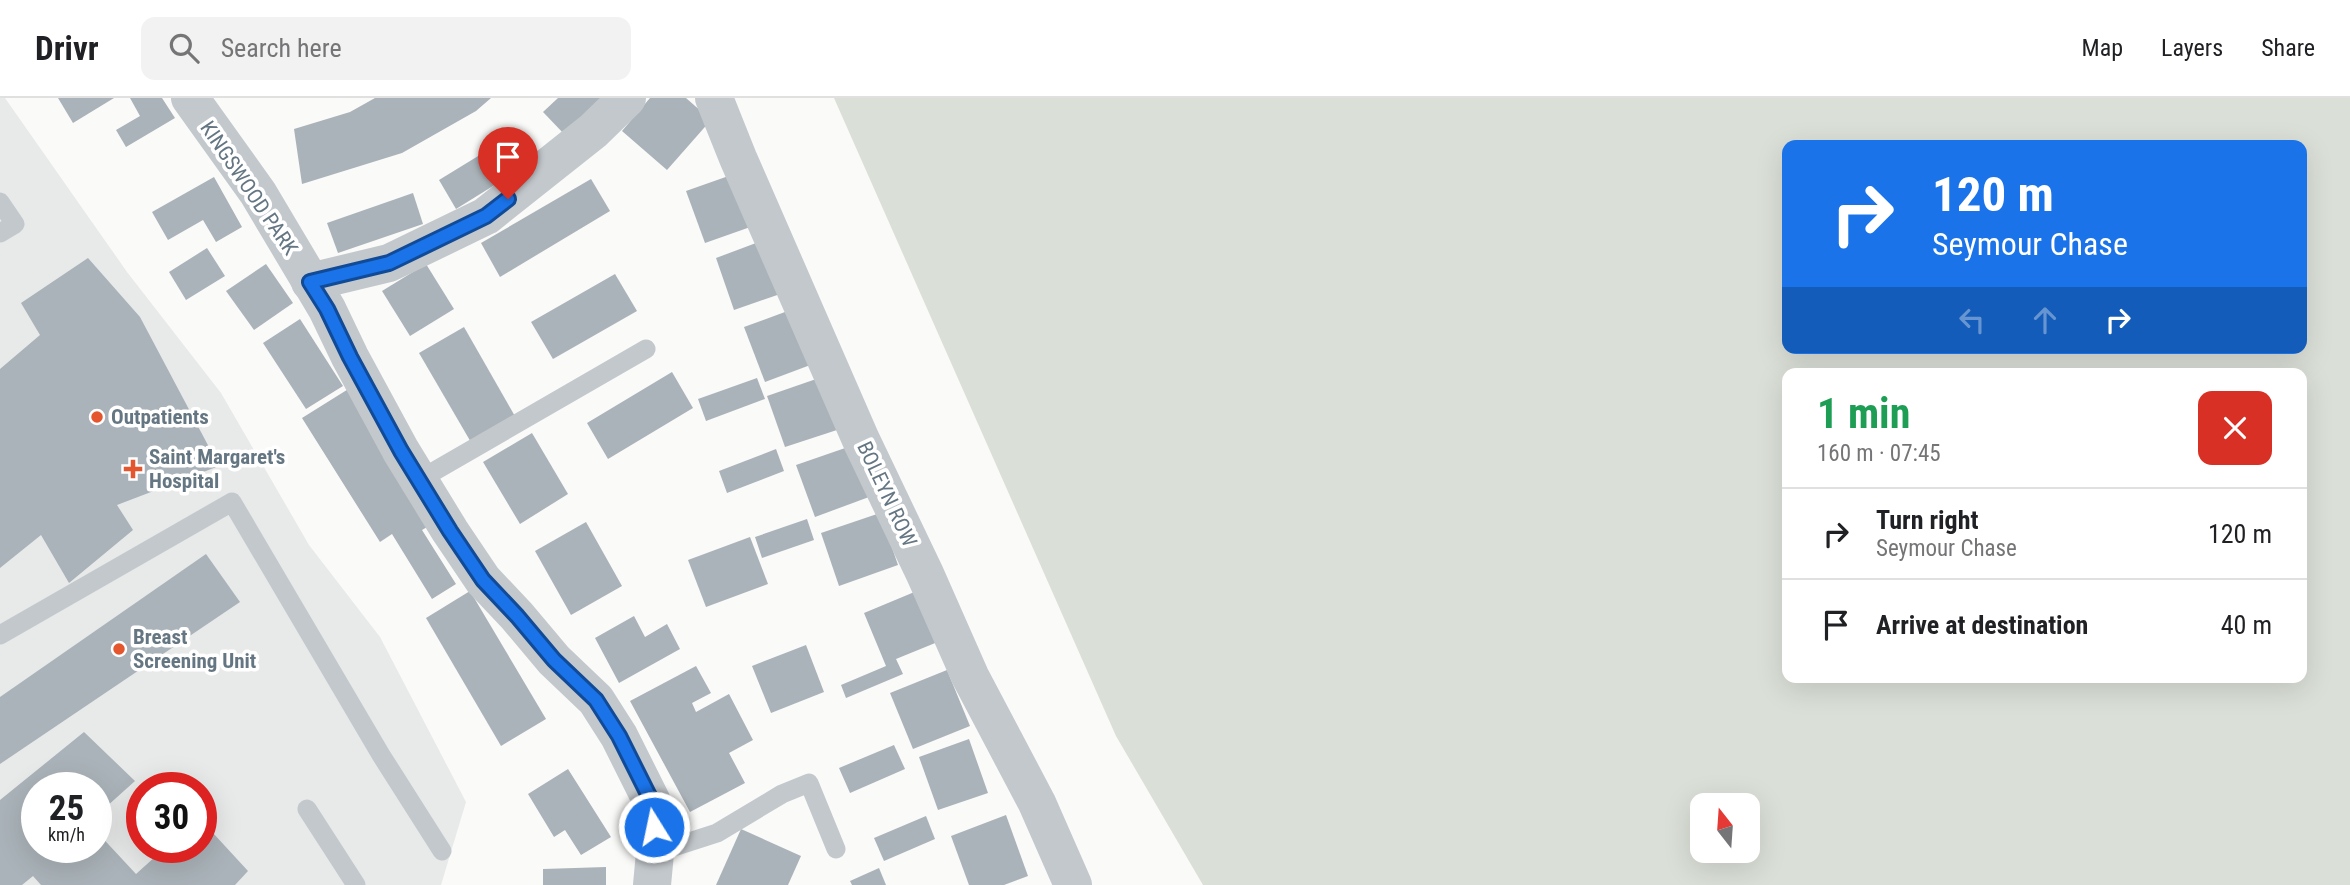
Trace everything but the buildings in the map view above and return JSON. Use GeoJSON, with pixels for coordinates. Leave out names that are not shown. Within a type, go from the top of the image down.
{"type":"FeatureCollection","features":[{"type":"Feature","properties":{"kind":"street","name":"KINGSWOOD PARK"},"geometry":{"type":"LineString","coordinates":[[190,98],[258,193],[327,309],[350,357],[419,480],[483,580],[554,660],[596,700],[619,736],[652,802],[654,869]]}},
{"type":"Feature","properties":{"kind":"street"},"geometry":{"type":"LineString","coordinates":[[310,282],[389,263],[486,216],[593,131],[627,98]]}},
{"type":"Feature","properties":{"kind":"street","name":"BOLEYN ROW"},"geometry":{"type":"LineString","coordinates":[[714,98],[861,440],[970,676],[1037,803],[1073,885]]}},
{"type":"Feature","properties":{"kind":"lane"},"geometry":{"type":"LineString","coordinates":[[0,202],[15,224],[0,233]]}},
{"type":"Feature","properties":{"kind":"lane"},"geometry":{"type":"LineString","coordinates":[[419,480],[646,349]]}},
{"type":"Feature","properties":{"kind":"lane"},"geometry":{"type":"LineString","coordinates":[[0,635],[232,502],[381,755],[442,851]]}},
{"type":"Feature","properties":{"kind":"lane"},"geometry":{"type":"LineString","coordinates":[[654,869],[782,794],[809,783],[836,849]]}},
{"type":"Feature","properties":{"kind":"lane"},"geometry":{"type":"LineString","coordinates":[[307,809],[356,885]]}},
{"type":"Feature","properties":{"kind":"shaded area","name":"Saint Margaret's Hospital"},"geometry":{"type":"Polygon","coordinates":[[[0,98],[5,98],[127,272],[221,393],[309,545],[380,637],[466,802],[441,885],[0,885],[0,98]]]}},
{"type":"Feature","properties":{"kind":"shaded area"},"geometry":{"type":"Polygon","coordinates":[[[834,98],[2350,98],[2350,885],[1203,885],[1116,736],[834,98]]]}},
{"type":"Feature","properties":{"kind":"place","name":"Outpatients"},"geometry":{"type":"Point","coordinates":[97,417]}},
{"type":"Feature","properties":{"kind":"place","name":"Saint Margaret's Hospital"},"geometry":{"type":"Point","coordinates":[133,469]}},
{"type":"Feature","properties":{"kind":"place","name":"Breast Screening Unit"},"geometry":{"type":"Point","coordinates":[119,649]}},
{"type":"Feature","properties":{"kind":"route"},"geometry":{"type":"LineString","coordinates":[[508,199],[486,216],[389,263],[310,282],[327,309],[401,451],[483,580],[554,660],[596,700],[619,736],[652,802],[654,827]]}}]}
